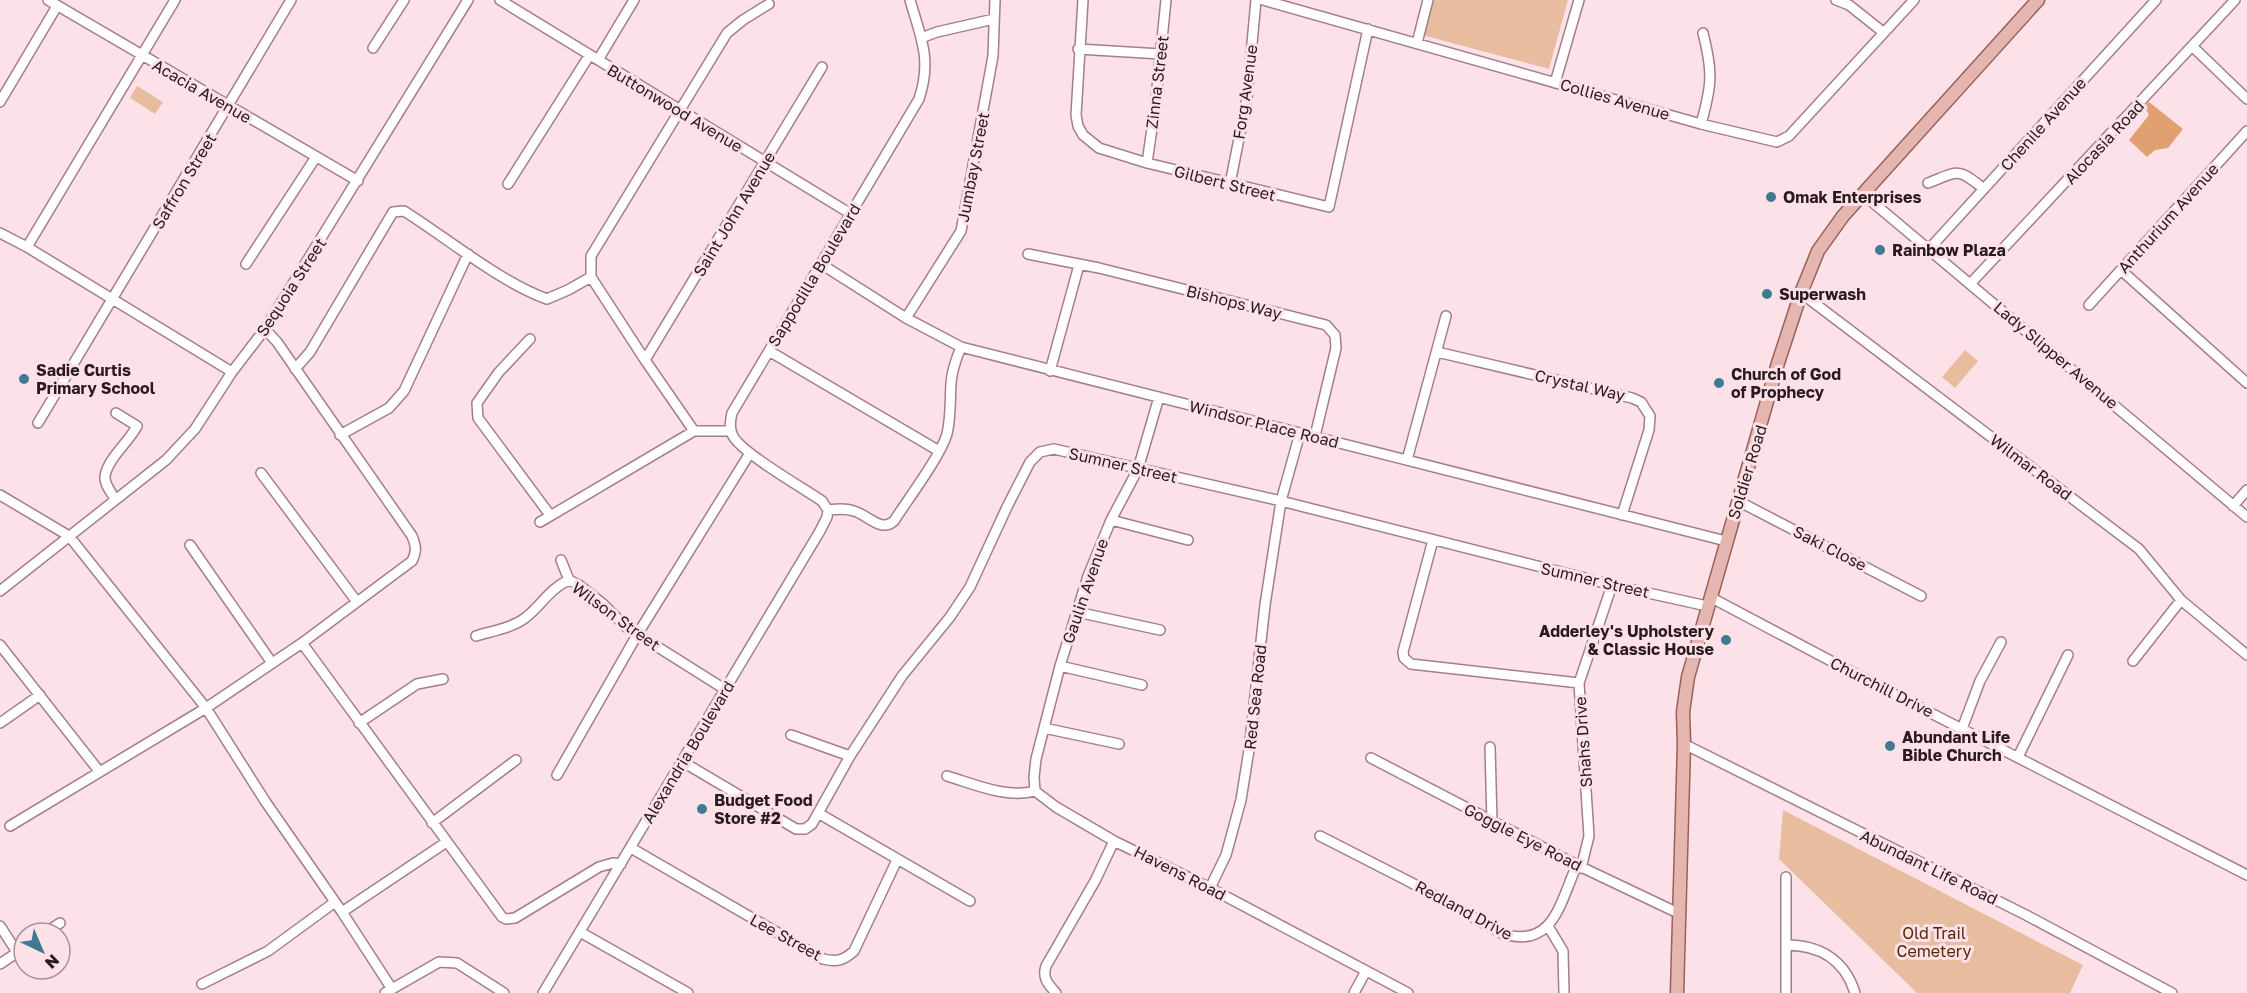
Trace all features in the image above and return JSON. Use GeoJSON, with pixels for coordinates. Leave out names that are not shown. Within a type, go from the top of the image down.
{"type":"FeatureCollection","features":[{"type":"Feature","properties":{"kind":"main road","name":"Soldier Road"},"geometry":{"type":"LineString","coordinates":[[1677,993],[1683,712],[1688,677],[1726,541],[1801,293],[1818,251],[1843,216],[2038,0]]}},
{"type":"Feature","properties":{"kind":"street","name":"Acacia Avenue"},"geometry":{"type":"LineString","coordinates":[[48,0],[358,181]]}},
{"type":"Feature","properties":{"kind":"street"},"geometry":{"type":"LineString","coordinates":[[27,248],[175,0]]}},
{"type":"Feature","properties":{"kind":"street","name":"Saffron Street"},"geometry":{"type":"LineString","coordinates":[[38,423],[291,0]]}},
{"type":"Feature","properties":{"kind":"street"},"geometry":{"type":"LineString","coordinates":[[374,48],[404,0]]}},
{"type":"Feature","properties":{"kind":"street","name":"Sequoia Street"},"geometry":{"type":"LineString","coordinates":[[0,591],[166,460],[195,429],[232,372],[265,329],[468,0]]}},
{"type":"Feature","properties":{"kind":"street","name":"Buttonwood Avenue"},"geometry":{"type":"LineString","coordinates":[[500,0],[518,4],[593,58],[851,214]]}},
{"type":"Feature","properties":{"kind":"street"},"geometry":{"type":"LineString","coordinates":[[508,184],[634,0]]}},
{"type":"Feature","properties":{"kind":"street","name":"Sappodilla Boulevard"},"geometry":{"type":"LineString","coordinates":[[730,431],[732,413],[919,99],[926,80],[926,59],[910,0]]}},
{"type":"Feature","properties":{"kind":"street","name":"Jumbay Street"},"geometry":{"type":"LineString","coordinates":[[906,318],[961,231],[993,56],[995,0]]}},
{"type":"Feature","properties":{"kind":"street","name":"Gilbert Street"},"geometry":{"type":"LineString","coordinates":[[1083,0],[1078,49],[1076,115],[1078,126],[1090,142],[1100,148],[1147,163],[1329,207],[1368,29]]}},
{"type":"Feature","properties":{"kind":"street","name":"Zinna Street"},"geometry":{"type":"LineString","coordinates":[[1147,163],[1166,0]]}},
{"type":"Feature","properties":{"kind":"street","name":"Forg Avenue"},"geometry":{"type":"LineString","coordinates":[[1230,184],[1247,98],[1256,0]]}},
{"type":"Feature","properties":{"kind":"street","name":"Collies Avenue"},"geometry":{"type":"LineString","coordinates":[[1263,0],[1701,124],[1777,142],[1783,140],[1914,0]]}},
{"type":"Feature","properties":{"kind":"street"},"geometry":{"type":"LineString","coordinates":[[1416,43],[1428,0]]}},
{"type":"Feature","properties":{"kind":"street"},"geometry":{"type":"LineString","coordinates":[[1555,82],[1579,0]]}},
{"type":"Feature","properties":{"kind":"street"},"geometry":{"type":"LineString","coordinates":[[1836,0],[1849,5],[1883,32]]}},
{"type":"Feature","properties":{"kind":"street","name":"Chenile Avenue"},"geometry":{"type":"LineString","coordinates":[[1930,248],[2156,0]]}},
{"type":"Feature","properties":{"kind":"street","name":"Alocasia Road"},"geometry":{"type":"LineString","coordinates":[[1971,283],[2235,0]]}},
{"type":"Feature","properties":{"kind":"street"},"geometry":{"type":"LineString","coordinates":[[694,430],[591,277],[591,256],[727,33],[742,20],[769,4]]}},
{"type":"Feature","properties":{"kind":"street"},"geometry":{"type":"LineString","coordinates":[[0,102],[57,6]]}},
{"type":"Feature","properties":{"kind":"street"},"geometry":{"type":"LineString","coordinates":[[921,38],[994,19]]}},
{"type":"Feature","properties":{"kind":"street"},"geometry":{"type":"LineString","coordinates":[[1701,124],[1709,96],[1711,75],[1703,33]]}},
{"type":"Feature","properties":{"kind":"street"},"geometry":{"type":"LineString","coordinates":[[2193,47],[2247,99]]}},
{"type":"Feature","properties":{"kind":"street"},"geometry":{"type":"LineString","coordinates":[[1078,49],[1161,54]]}},
{"type":"Feature","properties":{"kind":"street","name":"Saint John Avenue"},"geometry":{"type":"LineString","coordinates":[[645,360],[822,67]]}},
{"type":"Feature","properties":{"kind":"street","name":"Anthurium Avenue"},"geometry":{"type":"LineString","coordinates":[[2089,305],[2247,131]]}},
{"type":"Feature","properties":{"kind":"street"},"geometry":{"type":"LineString","coordinates":[[246,264],[316,157]]}},
{"type":"Feature","properties":{"kind":"street"},"geometry":{"type":"LineString","coordinates":[[1928,183],[1958,172],[1964,173],[1984,189]]}},
{"type":"Feature","properties":{"kind":"street","name":"Lady Slipper Avenue"},"geometry":{"type":"LineString","coordinates":[[1864,195],[1930,248],[2247,518]]}},
{"type":"Feature","properties":{"kind":"street"},"geometry":{"type":"LineString","coordinates":[[295,369],[310,352],[393,212],[404,211],[531,293],[546,298],[568,290],[591,277]]}},
{"type":"Feature","properties":{"kind":"street"},"geometry":{"type":"LineString","coordinates":[[0,233],[232,372]]}},
{"type":"Feature","properties":{"kind":"street"},"geometry":{"type":"LineString","coordinates":[[340,435],[389,408],[404,391],[468,254]]}},
{"type":"Feature","properties":{"kind":"street","name":"Bishops Way"},"geometry":{"type":"LineString","coordinates":[[1028,254],[1099,268],[1326,326],[1335,335],[1336,348],[1315,436]]}},
{"type":"Feature","properties":{"kind":"street","name":"Windsor Place Road"},"geometry":{"type":"LineString","coordinates":[[821,264],[906,318],[961,347],[1726,541]]}},
{"type":"Feature","properties":{"kind":"street"},"geometry":{"type":"LineString","coordinates":[[1050,370],[1079,265]]}},
{"type":"Feature","properties":{"kind":"street"},"geometry":{"type":"LineString","coordinates":[[2121,270],[2247,383]]}},
{"type":"Feature","properties":{"kind":"street","name":"Wilmar Road"},"geometry":{"type":"LineString","coordinates":[[1801,293],[2139,549],[2181,600],[2247,655]]}},
{"type":"Feature","properties":{"kind":"street"},"geometry":{"type":"LineString","coordinates":[[1407,460],[1446,316]]}},
{"type":"Feature","properties":{"kind":"street"},"geometry":{"type":"LineString","coordinates":[[10,826],[206,708],[302,643],[412,561],[416,554],[416,545],[412,536],[265,329]]}},
{"type":"Feature","properties":{"kind":"street"},"geometry":{"type":"LineString","coordinates":[[530,339],[500,372],[477,403],[478,418],[550,514]]}},
{"type":"Feature","properties":{"kind":"street"},"geometry":{"type":"LineString","coordinates":[[540,522],[694,430],[730,431],[734,439],[750,453],[822,501],[828,510],[844,508],[881,526],[888,525],[894,521],[947,435],[951,381],[954,364],[961,347]]}},
{"type":"Feature","properties":{"kind":"street"},"geometry":{"type":"LineString","coordinates":[[769,351],[939,451]]}},
{"type":"Feature","properties":{"kind":"street","name":"Crystal Way"},"geometry":{"type":"LineString","coordinates":[[1437,352],[1641,402],[1650,416],[1649,429],[1622,515]]}},
{"type":"Feature","properties":{"kind":"street","name":"Gaulin Avenue"},"geometry":{"type":"LineString","coordinates":[[1035,791],[1036,759],[1060,666],[1088,576],[1111,520],[1138,469],[1159,397]]}},
{"type":"Feature","properties":{"kind":"street"},"geometry":{"type":"LineString","coordinates":[[115,499],[106,484],[105,476],[110,464],[137,426],[116,413]]}},
{"type":"Feature","properties":{"kind":"street","name":"Red Sea Road"},"geometry":{"type":"LineString","coordinates":[[1210,888],[1226,855],[1240,800],[1249,750],[1265,604],[1281,501],[1300,433]]}},
{"type":"Feature","properties":{"kind":"street","name":"Sumner Street"},"geometry":{"type":"LineString","coordinates":[[682,762],[796,829],[808,827],[850,756],[902,676],[950,617],[970,587],[1007,507],[1034,456],[1054,448],[1281,501],[1612,585],[1709,601]]}},
{"type":"Feature","properties":{"kind":"street"},"geometry":{"type":"LineString","coordinates":[[557,775],[637,635],[750,453]]}},
{"type":"Feature","properties":{"kind":"street"},"geometry":{"type":"LineString","coordinates":[[261,473],[357,602]]}},
{"type":"Feature","properties":{"kind":"street"},"geometry":{"type":"LineString","coordinates":[[2233,506],[2247,490]]}},
{"type":"Feature","properties":{"kind":"street"},"geometry":{"type":"LineString","coordinates":[[0,495],[69,536],[206,708],[265,801],[342,912],[389,991],[439,962],[457,963],[504,993]]}},
{"type":"Feature","properties":{"kind":"street","name":"Saki Close"},"geometry":{"type":"LineString","coordinates":[[1738,501],[1922,596]]}},
{"type":"Feature","properties":{"kind":"street","name":"Alexandria Boulevard"},"geometry":{"type":"LineString","coordinates":[[543,993],[820,531],[828,510]]}},
{"type":"Feature","properties":{"kind":"street"},"geometry":{"type":"LineString","coordinates":[[1111,520],[1188,540]]}},
{"type":"Feature","properties":{"kind":"street"},"geometry":{"type":"LineString","coordinates":[[1433,540],[1402,652],[1404,658],[1411,664],[1579,683]]}},
{"type":"Feature","properties":{"kind":"street"},"geometry":{"type":"LineString","coordinates":[[190,545],[272,663]]}},
{"type":"Feature","properties":{"kind":"street"},"geometry":{"type":"LineString","coordinates":[[561,560],[569,580]]}},
{"type":"Feature","properties":{"kind":"street","name":"Wilson Street"},"geometry":{"type":"LineString","coordinates":[[476,636],[525,618],[555,589],[569,580],[587,591],[637,635],[726,690]]}},
{"type":"Feature","properties":{"kind":"street","name":"Shahs Drive"},"geometry":{"type":"LineString","coordinates":[[1579,866],[1589,836],[1579,683],[1612,585]]}},
{"type":"Feature","properties":{"kind":"street"},"geometry":{"type":"LineString","coordinates":[[2133,661],[2181,600]]}},
{"type":"Feature","properties":{"kind":"street","name":"Churchill Drive"},"geometry":{"type":"LineString","coordinates":[[1709,601],[2247,875]]}},
{"type":"Feature","properties":{"kind":"street"},"geometry":{"type":"LineString","coordinates":[[1077,612],[1160,630]]}},
{"type":"Feature","properties":{"kind":"street"},"geometry":{"type":"LineString","coordinates":[[1962,729],[1980,681],[2001,642]]}},
{"type":"Feature","properties":{"kind":"street"},"geometry":{"type":"LineString","coordinates":[[302,643],[498,914],[506,919],[516,918],[599,867],[613,863],[621,864]]}},
{"type":"Feature","properties":{"kind":"street"},"geometry":{"type":"LineString","coordinates":[[0,645],[99,771]]}},
{"type":"Feature","properties":{"kind":"street"},"geometry":{"type":"LineString","coordinates":[[2018,757],[2068,655]]}},
{"type":"Feature","properties":{"kind":"street"},"geometry":{"type":"LineString","coordinates":[[1060,666],[1142,685]]}},
{"type":"Feature","properties":{"kind":"street"},"geometry":{"type":"LineString","coordinates":[[359,723],[417,684],[443,679]]}},
{"type":"Feature","properties":{"kind":"street"},"geometry":{"type":"LineString","coordinates":[[0,723],[40,694]]}},
{"type":"Feature","properties":{"kind":"street"},"geometry":{"type":"LineString","coordinates":[[1044,728],[1119,744]]}},
{"type":"Feature","properties":{"kind":"street"},"geometry":{"type":"LineString","coordinates":[[791,735],[850,756]]}},
{"type":"Feature","properties":{"kind":"street","name":"Abundant Life Road"},"geometry":{"type":"LineString","coordinates":[[1684,744],[2026,915],[2172,993]]}},
{"type":"Feature","properties":{"kind":"street"},"geometry":{"type":"LineString","coordinates":[[1490,747],[1492,821]]}},
{"type":"Feature","properties":{"kind":"street","name":"Goggle Eye Road"},"geometry":{"type":"LineString","coordinates":[[1371,758],[1579,866],[1678,913]]}},
{"type":"Feature","properties":{"kind":"street"},"geometry":{"type":"LineString","coordinates":[[432,823],[516,760]]}},
{"type":"Feature","properties":{"kind":"street"},"geometry":{"type":"LineString","coordinates":[[947,776],[1023,795],[1035,791]]}},
{"type":"Feature","properties":{"kind":"street","name":"Havens Road"},"geometry":{"type":"LineString","coordinates":[[1035,791],[1049,803],[1114,841],[1210,888],[1408,993]]}},
{"type":"Feature","properties":{"kind":"street"},"geometry":{"type":"LineString","coordinates":[[818,813],[970,901]]}},
{"type":"Feature","properties":{"kind":"street","name":"Redland Drive"},"geometry":{"type":"LineString","coordinates":[[1320,836],[1410,882],[1503,934],[1518,938],[1529,937],[1540,934],[1548,926]]}},
{"type":"Feature","properties":{"kind":"street"},"geometry":{"type":"LineString","coordinates":[[1056,993],[1048,984],[1044,974],[1046,966],[1095,881],[1114,841]]}},
{"type":"Feature","properties":{"kind":"street"},"geometry":{"type":"LineString","coordinates":[[342,912],[446,843]]}},
{"type":"Feature","properties":{"kind":"street","name":"Lee Street"},"geometry":{"type":"LineString","coordinates":[[631,848],[823,959],[836,962],[846,958],[854,951],[897,860]]}},
{"type":"Feature","properties":{"kind":"street"},"geometry":{"type":"LineString","coordinates":[[1564,993],[1563,951],[1548,926],[1579,866]]}},
{"type":"Feature","properties":{"kind":"street"},"geometry":{"type":"LineString","coordinates":[[1786,877],[1786,993]]}},
{"type":"Feature","properties":{"kind":"street"},"geometry":{"type":"LineString","coordinates":[[202,984],[268,951],[335,902]]}},
{"type":"Feature","properties":{"kind":"street"},"geometry":{"type":"LineString","coordinates":[[0,926],[12,940]]}},
{"type":"Feature","properties":{"kind":"street"},"geometry":{"type":"LineString","coordinates":[[580,932],[688,993]]}},
{"type":"Feature","properties":{"kind":"street"},"geometry":{"type":"LineString","coordinates":[[1786,945],[1800,945],[1825,953],[1845,971],[1855,993]]}},
{"type":"Feature","properties":{"kind":"street"},"geometry":{"type":"LineString","coordinates":[[1354,993],[1366,971]]}},
{"type":"Feature","properties":{"kind":"green space"},"geometry":{"type":"Polygon","coordinates":[[[1431,0],[1568,0],[1549,69],[1422,35],[1431,0]]]}},
{"type":"Feature","properties":{"kind":"green space"},"geometry":{"type":"Polygon","coordinates":[[[137,86],[163,102],[155,114],[130,98],[137,86]]]}},
{"type":"Feature","properties":{"kind":"green space"},"geometry":{"type":"Polygon","coordinates":[[[1965,350],[1978,361],[1955,388],[1942,377],[1965,350]]]}},
{"type":"Feature","properties":{"kind":"green space","name":"Old Trail Cemetery"},"geometry":{"type":"Polygon","coordinates":[[[1783,810],[2083,965],[2070,993],[1917,993],[1779,859],[1783,810]]]}},
{"type":"Feature","properties":{"kind":"shaded area"},"geometry":{"type":"Polygon","coordinates":[[[2149,102],[2183,129],[2168,148],[2155,150],[2147,157],[2129,140],[2149,115],[2144,106],[2149,102]]]}},
{"type":"Feature","properties":{"kind":"place","name":"Omak Enterprises"},"geometry":{"type":"Point","coordinates":[1771,197]}},
{"type":"Feature","properties":{"kind":"place","name":"Rainbow Plaza"},"geometry":{"type":"Point","coordinates":[1880,250]}},
{"type":"Feature","properties":{"kind":"place","name":"Superwash"},"geometry":{"type":"Point","coordinates":[1767,294]}},
{"type":"Feature","properties":{"kind":"place","name":"Sadie Curtis Primary School"},"geometry":{"type":"Point","coordinates":[24,379]}},
{"type":"Feature","properties":{"kind":"place","name":"Church of God of Prophecy"},"geometry":{"type":"Point","coordinates":[1719,383]}},
{"type":"Feature","properties":{"kind":"place","name":"Adderley's Upholstery & Classic House"},"geometry":{"type":"Point","coordinates":[1726,640]}},
{"type":"Feature","properties":{"kind":"place","name":"Abundant Life Bible Church"},"geometry":{"type":"Point","coordinates":[1890,746]}},
{"type":"Feature","properties":{"kind":"place","name":"Budget Food Store #2"},"geometry":{"type":"Point","coordinates":[702,809]}}]}
